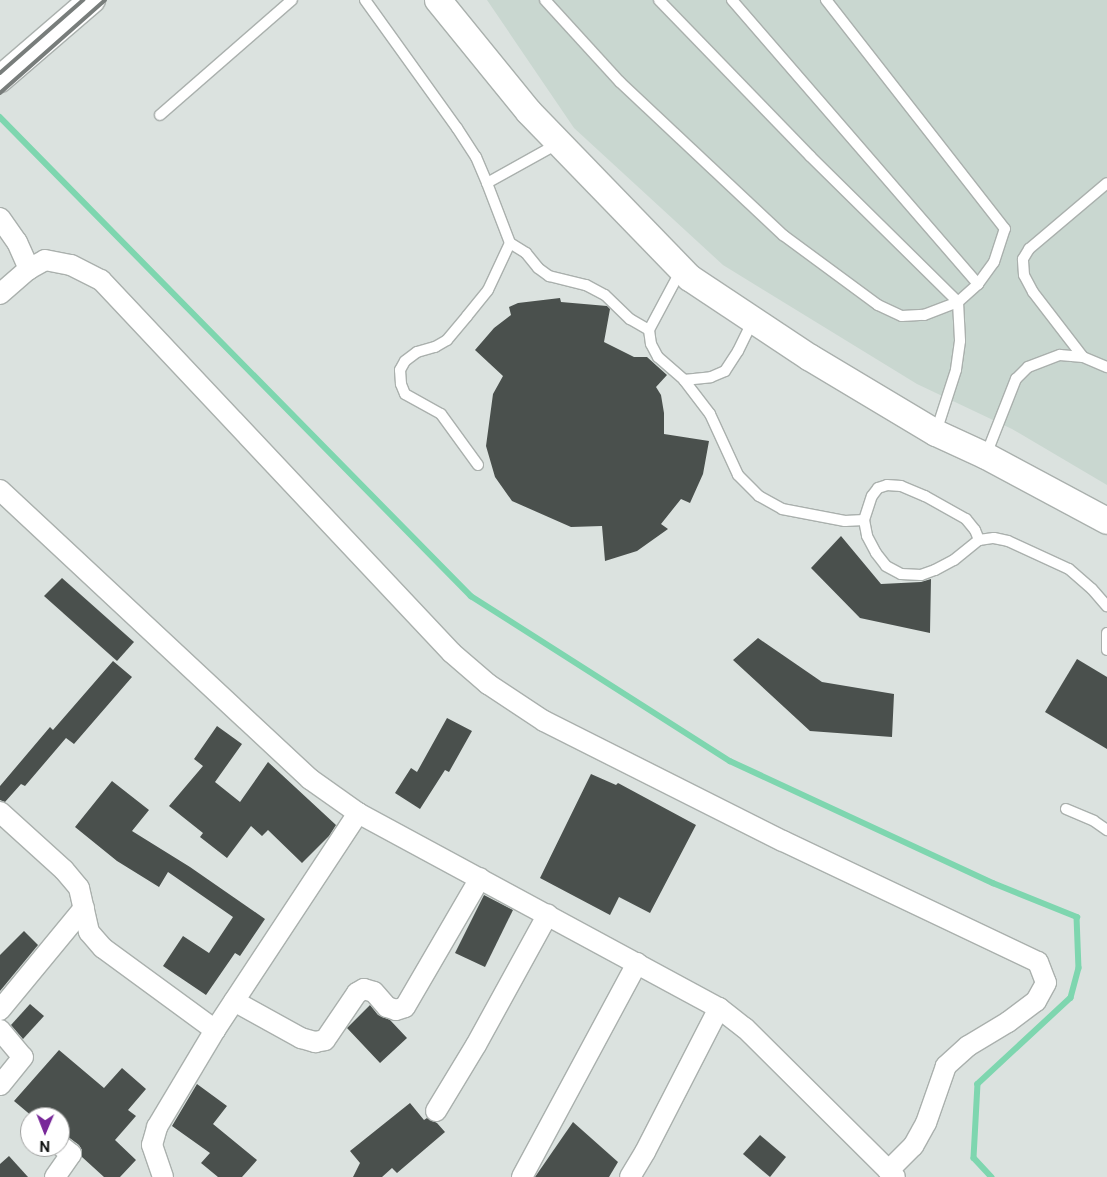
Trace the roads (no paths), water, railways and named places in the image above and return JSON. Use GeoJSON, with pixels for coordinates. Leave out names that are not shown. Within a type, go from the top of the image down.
{"type":"FeatureCollection","features":[{"type":"Feature","properties":{"kind":"street"},"geometry":{"type":"LineString","coordinates":[[6,73],[92,0]]}},
{"type":"Feature","properties":{"kind":"street"},"geometry":{"type":"LineString","coordinates":[[438,0],[529,112],[690,278],[809,357],[936,433],[986,456],[1107,521]]}},
{"type":"Feature","properties":{"kind":"street"},"geometry":{"type":"LineString","coordinates":[[0,218],[17,242],[29,269]]}},
{"type":"Feature","properties":{"kind":"street"},"geometry":{"type":"LineString","coordinates":[[0,294],[29,269],[45,260],[71,265],[101,280],[452,653],[488,684],[562,730],[783,841],[1038,962],[1046,983],[1036,1001],[1008,1022],[968,1046],[946,1066],[926,1123],[913,1146],[892,1174],[745,1028],[719,1008],[638,962],[358,813],[310,779],[0,490]]}},
{"type":"Feature","properties":{"kind":"street"},"geometry":{"type":"LineString","coordinates":[[0,812],[64,870],[79,888],[89,932],[103,948],[215,1030]]}},
{"type":"Feature","properties":{"kind":"street"},"geometry":{"type":"LineString","coordinates":[[163,1177],[152,1145],[157,1127],[215,1030],[358,813]]}},
{"type":"Feature","properties":{"kind":"street"},"geometry":{"type":"LineString","coordinates":[[234,1001],[301,1038],[314,1042],[325,1040],[357,993],[364,989],[374,992],[387,1006],[396,1010],[405,1007],[480,878]]}},
{"type":"Feature","properties":{"kind":"street"},"geometry":{"type":"LineString","coordinates":[[0,1010],[84,908]]}},
{"type":"Feature","properties":{"kind":"street"},"geometry":{"type":"LineString","coordinates":[[436,1111],[476,1045],[548,914]]}},
{"type":"Feature","properties":{"kind":"street"},"geometry":{"type":"LineString","coordinates":[[522,1177],[638,962]]}},
{"type":"Feature","properties":{"kind":"street"},"geometry":{"type":"LineString","coordinates":[[630,1177],[645,1152],[719,1008]]}},
{"type":"Feature","properties":{"kind":"street"},"geometry":{"type":"LineString","coordinates":[[0,1030],[23,1057],[0,1085]]}},
{"type":"Feature","properties":{"kind":"street"},"geometry":{"type":"LineString","coordinates":[[55,1177],[70,1157]]}},
{"type":"Feature","properties":{"kind":"lane"},"geometry":{"type":"LineString","coordinates":[[160,115],[292,0]]}},
{"type":"Feature","properties":{"kind":"lane"},"geometry":{"type":"LineString","coordinates":[[366,0],[476,157],[510,243],[526,253],[538,268],[549,276],[586,285],[605,295],[630,319],[649,330]]}},
{"type":"Feature","properties":{"kind":"lane"},"geometry":{"type":"LineString","coordinates":[[545,0],[620,82],[783,235],[878,305],[902,316],[924,315],[958,302],[978,284],[994,262],[1005,229],[826,0]]}},
{"type":"Feature","properties":{"kind":"lane"},"geometry":{"type":"LineString","coordinates":[[659,0],[810,156],[958,302],[960,341],[956,370],[936,433]]}},
{"type":"Feature","properties":{"kind":"lane"},"geometry":{"type":"LineString","coordinates":[[732,0],[978,284]]}},
{"type":"Feature","properties":{"kind":"lane"},"geometry":{"type":"LineString","coordinates":[[487,183],[559,143]]}},
{"type":"Feature","properties":{"kind":"lane"},"geometry":{"type":"LineString","coordinates":[[1084,357],[1034,292],[1024,275],[1023,259],[1028,248],[1107,183]]}},
{"type":"Feature","properties":{"kind":"lane"},"geometry":{"type":"LineString","coordinates":[[478,465],[442,414],[405,394],[401,384],[400,370],[405,361],[417,352],[436,347],[446,340],[462,322],[488,290],[510,243]]}},
{"type":"Feature","properties":{"kind":"lane"},"geometry":{"type":"LineString","coordinates":[[682,270],[649,330],[651,344],[658,357],[684,380],[710,414],[738,475],[759,496],[782,509],[845,521],[864,520]]}},
{"type":"Feature","properties":{"kind":"lane"},"geometry":{"type":"LineString","coordinates":[[684,380],[711,378],[725,371],[738,351],[753,320]]}},
{"type":"Feature","properties":{"kind":"lane"},"geometry":{"type":"LineString","coordinates":[[986,456],[1016,379],[1028,367],[1060,355],[1084,357],[1107,368]]}},
{"type":"Feature","properties":{"kind":"lane"},"geometry":{"type":"LineString","coordinates":[[979,540],[975,530],[966,519],[926,496],[901,486],[888,485],[878,488],[872,496],[864,520],[867,536],[876,553],[886,566],[901,574],[921,575],[935,570],[954,560],[979,540],[994,538],[1008,540],[1068,569],[1092,589],[1107,606]]}},
{"type":"Feature","properties":{"kind":"lane"},"geometry":{"type":"LineString","coordinates":[[1107,633],[1107,650]]}},
{"type":"Feature","properties":{"kind":"lane"},"geometry":{"type":"LineString","coordinates":[[1066,808],[1094,821],[1107,830]]}},
{"type":"Feature","properties":{"kind":"waterway"},"geometry":{"type":"LineString","coordinates":[[0,117],[471,596],[730,761],[993,883],[1077,917],[1079,968],[1071,998],[978,1084],[974,1158],[992,1177]]}},
{"type":"Feature","properties":{"kind":"railway"},"geometry":{"type":"LineString","coordinates":[[0,73],[83,0]]}},
{"type":"Feature","properties":{"kind":"railway"},"geometry":{"type":"LineString","coordinates":[[0,93],[105,0]]}}]}
